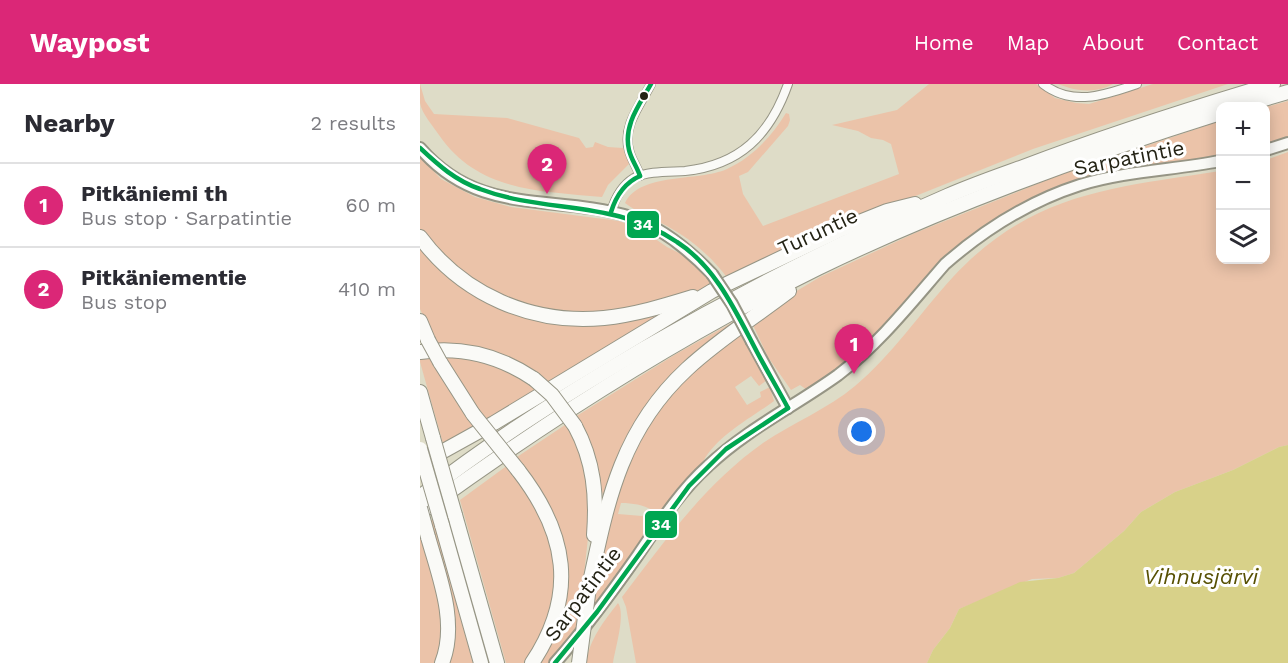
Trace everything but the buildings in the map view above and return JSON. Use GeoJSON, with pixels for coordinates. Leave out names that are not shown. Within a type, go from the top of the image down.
{"type":"FeatureCollection","features":[{"type":"Feature","properties":{"kind":"highway","name":"Turuntie"},"geometry":{"type":"LineString","coordinates":[[420,497],[527,420],[604,372],[697,318],[820,255],[949,195],[1139,125],[1273,84]]}},
{"type":"Feature","properties":{"kind":"highway"},"geometry":{"type":"LineString","coordinates":[[1254,102],[1288,92]]}},
{"type":"Feature","properties":{"kind":"highway","name":"Turuntie"},"geometry":{"type":"LineString","coordinates":[[420,510],[611,382],[818,268],[908,227],[1076,160],[1216,115]]}},
{"type":"Feature","properties":{"kind":"highway"},"geometry":{"type":"LineString","coordinates":[[420,463],[494,423],[712,291],[873,216],[949,195]]}},
{"type":"Feature","properties":{"kind":"highway"},"geometry":{"type":"LineString","coordinates":[[420,237],[450,270],[477,289],[499,302],[536,314],[561,318],[605,318],[640,312],[712,291]]}},
{"type":"Feature","properties":{"kind":"highway"},"geometry":{"type":"LineString","coordinates":[[589,587],[614,483],[627,449],[647,414],[692,364],[818,268]]}},
{"type":"Feature","properties":{"kind":"highway"},"geometry":{"type":"LineString","coordinates":[[420,321],[440,362],[474,414],[542,502],[548,514],[559,549],[560,591],[554,620],[532,663]]}},
{"type":"Feature","properties":{"kind":"highway"},"geometry":{"type":"LineString","coordinates":[[420,352],[447,350],[485,356],[512,366],[534,379],[552,395],[575,426],[586,449],[595,483],[595,520],[579,663]]}},
{"type":"Feature","properties":{"kind":"highway"},"geometry":{"type":"LineString","coordinates":[[420,392],[497,663]]}},
{"type":"Feature","properties":{"kind":"highway"},"geometry":{"type":"LineString","coordinates":[[420,448],[481,663]]}},
{"type":"Feature","properties":{"kind":"highway"},"geometry":{"type":"LineString","coordinates":[[420,522],[460,484]]}},
{"type":"Feature","properties":{"kind":"highway"},"geometry":{"type":"LineString","coordinates":[[420,510],[441,583],[448,623],[447,651],[442,663]]}},
{"type":"Feature","properties":{"kind":"main road"},"geometry":{"type":"LineString","coordinates":[[1270,149],[1288,142]]}},
{"type":"Feature","properties":{"kind":"main road"},"geometry":{"type":"LineString","coordinates":[[420,148],[445,172],[485,193],[523,201],[611,212],[647,224],[666,234],[691,252],[712,274],[732,304],[788,408]]}},
{"type":"Feature","properties":{"kind":"main road","name":"Sarpatintie"},"geometry":{"type":"LineString","coordinates":[[555,663],[597,612],[689,486],[726,449],[837,376],[878,340],[957,253],[1019,212],[1081,185],[1216,162]]}},
{"type":"Feature","properties":{"kind":"street"},"geometry":{"type":"LineString","coordinates":[[640,176],[629,151],[628,131],[633,116],[651,84]]}},
{"type":"Feature","properties":{"kind":"street"},"geometry":{"type":"LineString","coordinates":[[611,212],[621,190],[633,179],[640,176],[697,170],[732,158],[762,134],[775,117],[788,84]]}},
{"type":"Feature","properties":{"kind":"street"},"geometry":{"type":"LineString","coordinates":[[1043,84],[1060,94],[1088,98],[1137,84]]}},
{"type":"Feature","properties":{"kind":"shaded area"},"geometry":{"type":"Polygon","coordinates":[[[420,84],[425,101],[434,114],[507,118],[579,138],[586,148],[593,147],[595,142],[608,147],[623,148],[630,163],[608,185],[602,197],[534,190],[492,178],[472,168],[455,154],[439,135],[421,107],[420,84]]]}},
{"type":"Feature","properties":{"kind":"shaded area"},"geometry":{"type":"Polygon","coordinates":[[[929,84],[1036,84],[1055,98],[1089,104],[1153,84],[1228,84],[1033,149],[868,215],[728,279],[715,263],[693,243],[625,203],[632,193],[643,186],[671,179],[715,173],[745,159],[761,145],[786,113],[789,114],[790,120],[788,126],[748,172],[739,176],[743,194],[763,226],[899,174],[891,144],[858,131],[832,125],[897,110],[929,84]]]}},
{"type":"Feature","properties":{"kind":"shaded area"},"geometry":{"type":"Polygon","coordinates":[[[1058,84],[1113,84],[1100,89],[1086,90],[1058,84]]]}},
{"type":"Feature","properties":{"kind":"shaded area"},"geometry":{"type":"Polygon","coordinates":[[[1288,101],[1288,139],[1270,146],[1270,106],[1288,101]]]}},
{"type":"Feature","properties":{"kind":"shaded area"},"geometry":{"type":"Polygon","coordinates":[[[1216,122],[1216,159],[1080,183],[953,253],[886,326],[837,371],[807,390],[800,385],[791,390],[768,357],[752,323],[820,277],[915,233],[1057,176],[1216,122]]]}},
{"type":"Feature","properties":{"kind":"shaded area"},"geometry":{"type":"Polygon","coordinates":[[[1288,152],[1288,445],[1279,447],[1233,470],[1175,492],[1141,512],[1124,531],[1074,573],[1058,578],[1032,579],[959,609],[950,628],[933,650],[927,663],[636,663],[626,607],[622,597],[686,515],[742,459],[763,443],[833,402],[855,386],[894,347],[953,277],[983,249],[1013,227],[1076,198],[1144,183],[1216,172],[1216,264],[1270,264],[1270,159],[1288,152]]]}},
{"type":"Feature","properties":{"kind":"shaded area"},"geometry":{"type":"Polygon","coordinates":[[[420,157],[441,179],[475,197],[511,207],[619,221],[641,229],[685,256],[714,285],[676,298],[606,315],[541,312],[476,284],[431,245],[420,230],[420,157]]]}},
{"type":"Feature","properties":{"kind":"shaded area"},"geometry":{"type":"Polygon","coordinates":[[[420,245],[444,271],[556,323],[690,302],[548,387],[529,371],[437,346],[420,309],[420,245]]]}},
{"type":"Feature","properties":{"kind":"shaded area"},"geometry":{"type":"Polygon","coordinates":[[[735,321],[738,326],[682,370],[604,501],[595,455],[575,417],[676,354],[735,321]]]}},
{"type":"Feature","properties":{"kind":"shaded area"},"geometry":{"type":"Polygon","coordinates":[[[742,331],[767,380],[759,386],[751,376],[735,387],[747,405],[761,397],[760,392],[770,387],[774,401],[716,444],[659,514],[641,506],[621,503],[618,514],[642,516],[648,513],[655,519],[620,574],[593,609],[602,553],[616,496],[638,442],[652,418],[677,386],[742,331]]]}},
{"type":"Feature","properties":{"kind":"shaded area"},"geometry":{"type":"Polygon","coordinates":[[[442,355],[477,359],[523,378],[540,391],[486,425],[442,355]]]}},
{"type":"Feature","properties":{"kind":"shaded area"},"geometry":{"type":"Polygon","coordinates":[[[433,356],[479,429],[444,447],[420,362],[420,358],[433,356]]]}},
{"type":"Feature","properties":{"kind":"shaded area"},"geometry":{"type":"Polygon","coordinates":[[[568,423],[585,461],[591,510],[578,630],[549,663],[535,663],[538,660],[563,559],[514,459],[568,423]]]}},
{"type":"Feature","properties":{"kind":"shaded area"},"geometry":{"type":"Polygon","coordinates":[[[508,465],[526,488],[551,534],[556,590],[545,631],[526,663],[506,663],[460,500],[508,465]]]}},
{"type":"Feature","properties":{"kind":"shaded area"},"geometry":{"type":"Polygon","coordinates":[[[433,519],[473,663],[448,663],[429,522],[433,519]]]}},
{"type":"Feature","properties":{"kind":"shaded area"},"geometry":{"type":"Polygon","coordinates":[[[420,530],[441,603],[444,627],[438,663],[420,663],[420,530]]]}},
{"type":"Feature","properties":{"kind":"shaded area"},"geometry":{"type":"Polygon","coordinates":[[[618,603],[621,615],[613,663],[586,663],[594,639],[618,603]]]}},
{"type":"Feature","properties":{"kind":"water","name":"Vihnusjärvi"},"geometry":{"type":"Polygon","coordinates":[[[1288,445],[1288,663],[927,663],[933,650],[950,628],[959,609],[1020,582],[1058,578],[1074,573],[1124,531],[1141,512],[1175,492],[1233,470],[1279,447],[1288,445]]]}},
{"type":"Feature","properties":{"kind":"transit line","name":"34"},"geometry":{"type":"LineString","coordinates":[[640,176],[629,150],[628,132],[630,123],[651,84]]}},
{"type":"Feature","properties":{"kind":"transit line","name":"34"},"geometry":{"type":"LineString","coordinates":[[420,148],[455,177],[471,186],[505,197],[629,219],[653,228],[677,242],[703,264],[724,291],[788,408]]}},
{"type":"Feature","properties":{"kind":"transit line","name":"34"},"geometry":{"type":"LineString","coordinates":[[611,212],[621,191],[629,182],[640,176]]}},
{"type":"Feature","properties":{"kind":"transit line","name":"34"},"geometry":{"type":"LineString","coordinates":[[555,663],[597,612],[689,486],[726,449],[788,408]]}},
{"type":"Feature","properties":{"kind":"place","name":"Pitkäniementie"},"geometry":{"type":"Point","coordinates":[547,194]}},
{"type":"Feature","properties":{"kind":"place","name":"Pitkäniemi th"},"geometry":{"type":"Point","coordinates":[854,374]}}]}
